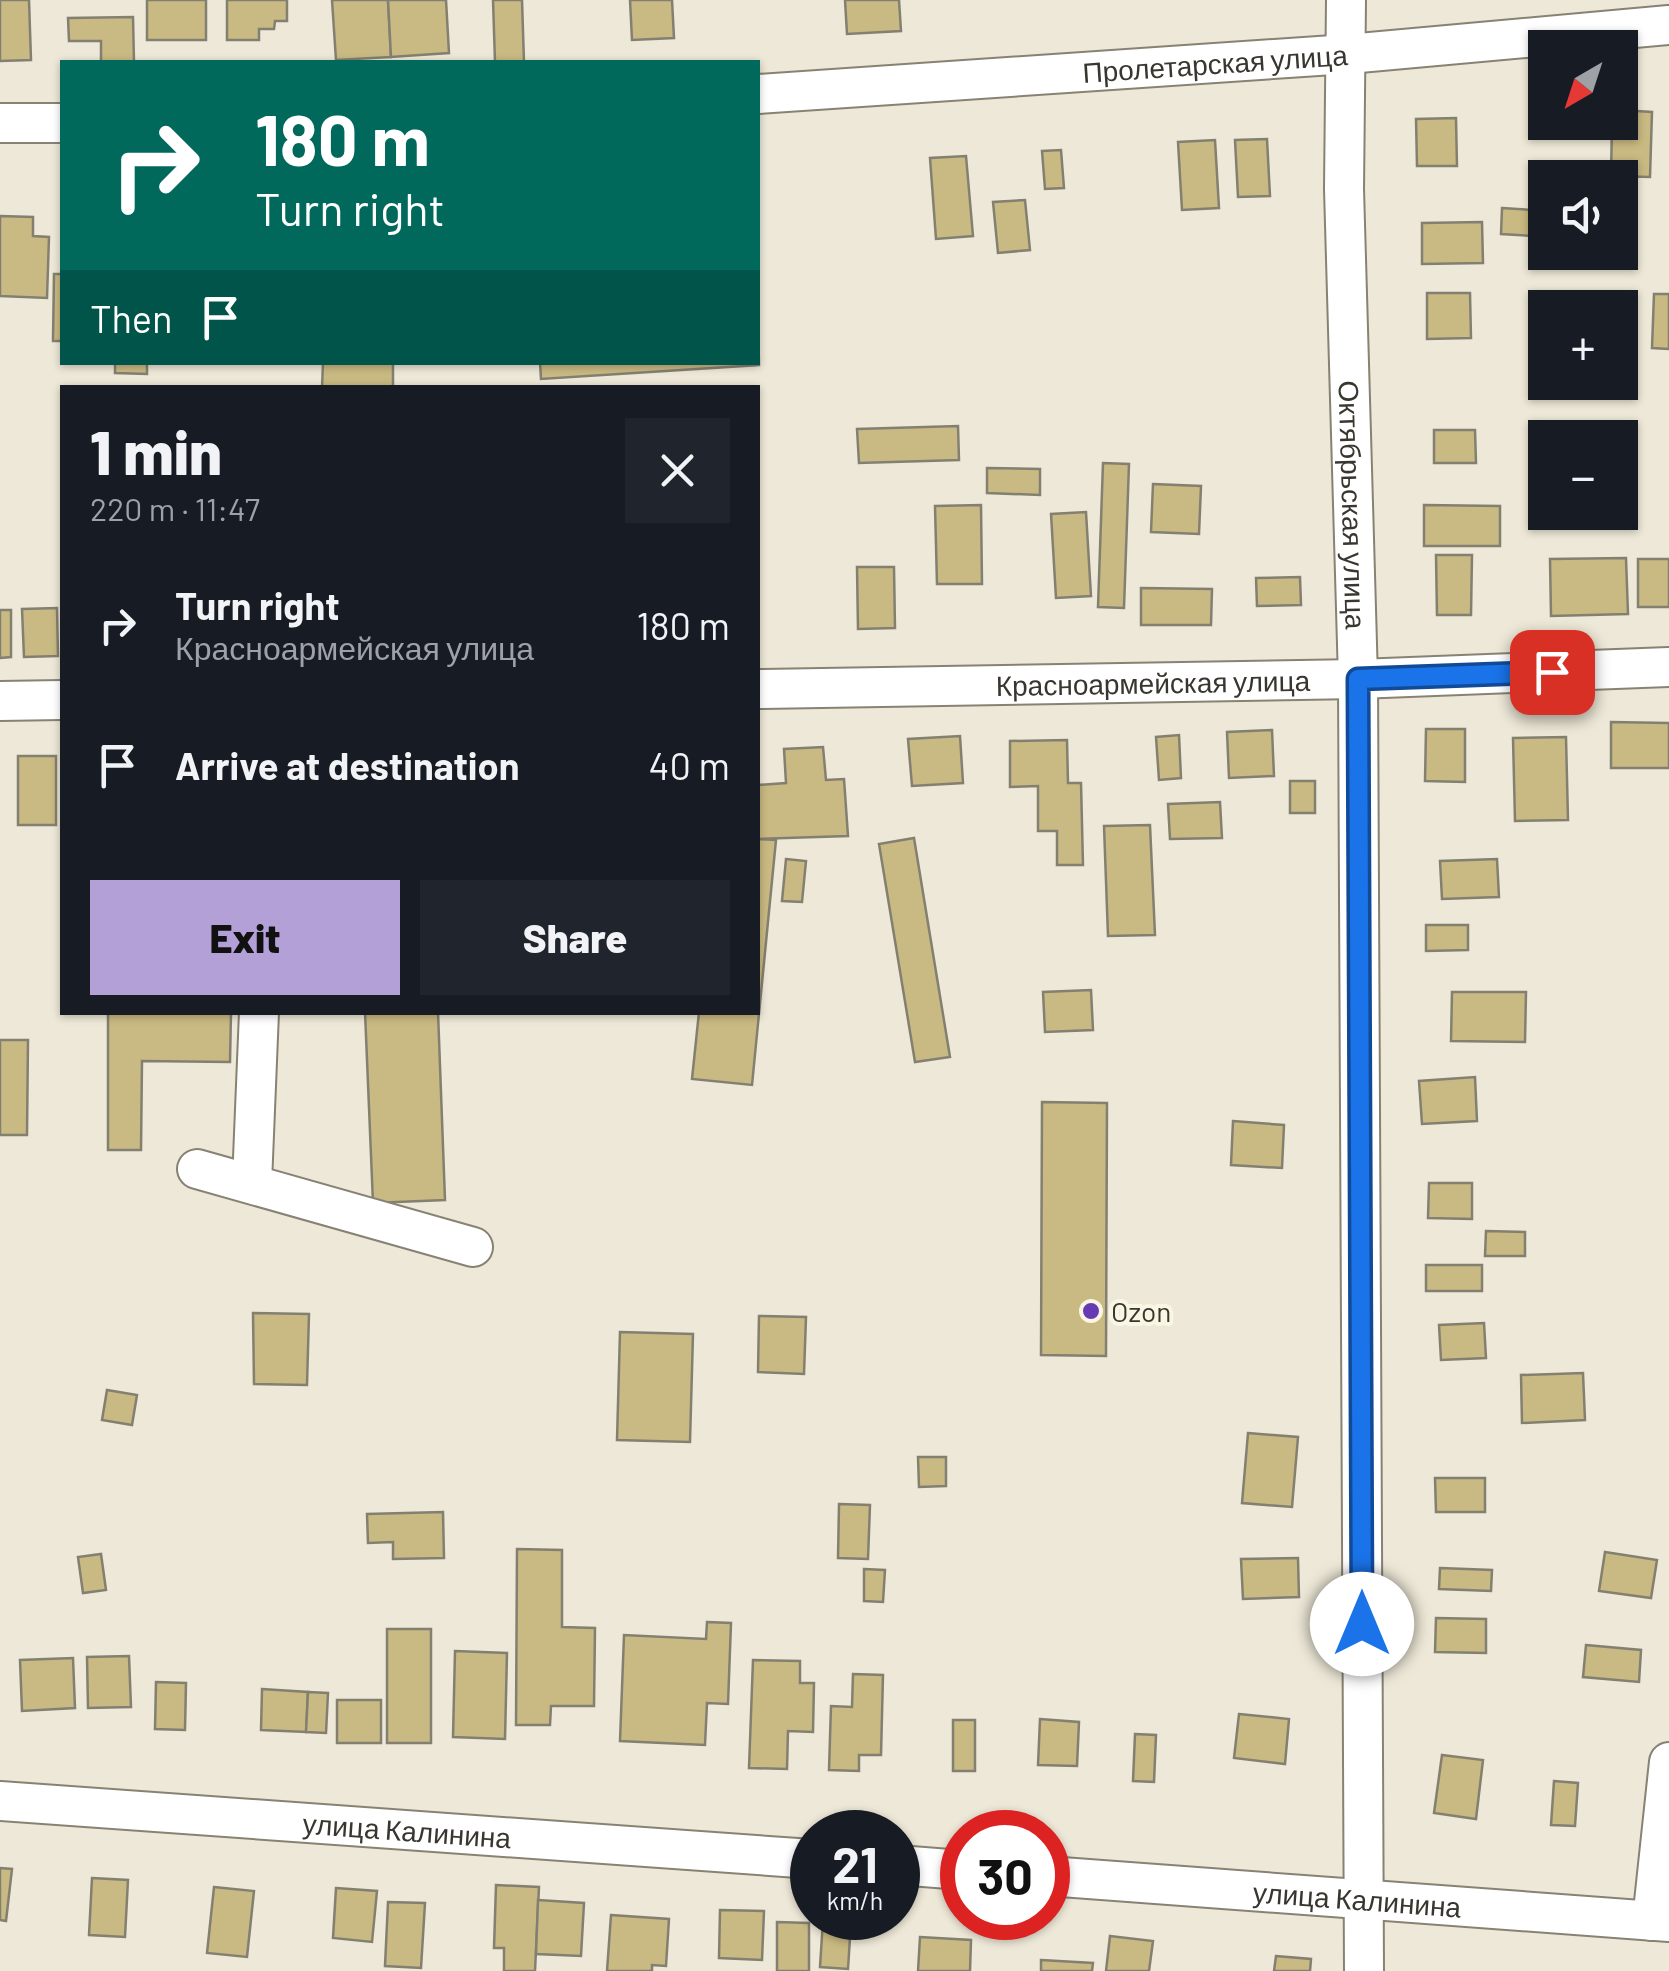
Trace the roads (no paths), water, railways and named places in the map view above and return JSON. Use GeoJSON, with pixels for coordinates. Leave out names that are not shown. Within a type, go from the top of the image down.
{"type":"FeatureCollection","features":[{"type":"Feature","properties":{"kind":"street","name":"Октябрьская улица"},"geometry":{"type":"LineString","coordinates":[[1346,0],[1344,188],[1358,679],[1364,1971]]}},
{"type":"Feature","properties":{"kind":"street","name":"Пролетарская улица"},"geometry":{"type":"LineString","coordinates":[[760,94],[1348,54],[1669,25]]}},
{"type":"Feature","properties":{"kind":"street"},"geometry":{"type":"LineString","coordinates":[[0,124],[60,123]]}},
{"type":"Feature","properties":{"kind":"street","name":"Красноармейская улица"},"geometry":{"type":"LineString","coordinates":[[760,689],[1358,679],[1669,667]]}},
{"type":"Feature","properties":{"kind":"street"},"geometry":{"type":"LineString","coordinates":[[0,701],[60,700]]}},
{"type":"Feature","properties":{"kind":"street"},"geometry":{"type":"LineString","coordinates":[[252,1183],[259,1015]]}},
{"type":"Feature","properties":{"kind":"street"},"geometry":{"type":"LineString","coordinates":[[197,1169],[474,1247]]}},
{"type":"Feature","properties":{"kind":"street"},"geometry":{"type":"LineString","coordinates":[[1660,1921],[1669,1762]]}},
{"type":"Feature","properties":{"kind":"street","name":"улица Калинина"},"geometry":{"type":"LineString","coordinates":[[0,1801],[790,1857]]}},
{"type":"Feature","properties":{"kind":"street","name":"улица Калинина"},"geometry":{"type":"LineString","coordinates":[[1070,1878],[1660,1921]]}},
{"type":"Feature","properties":{"kind":"place","name":"Ozon"},"geometry":{"type":"Point","coordinates":[1091,1311]}}]}
